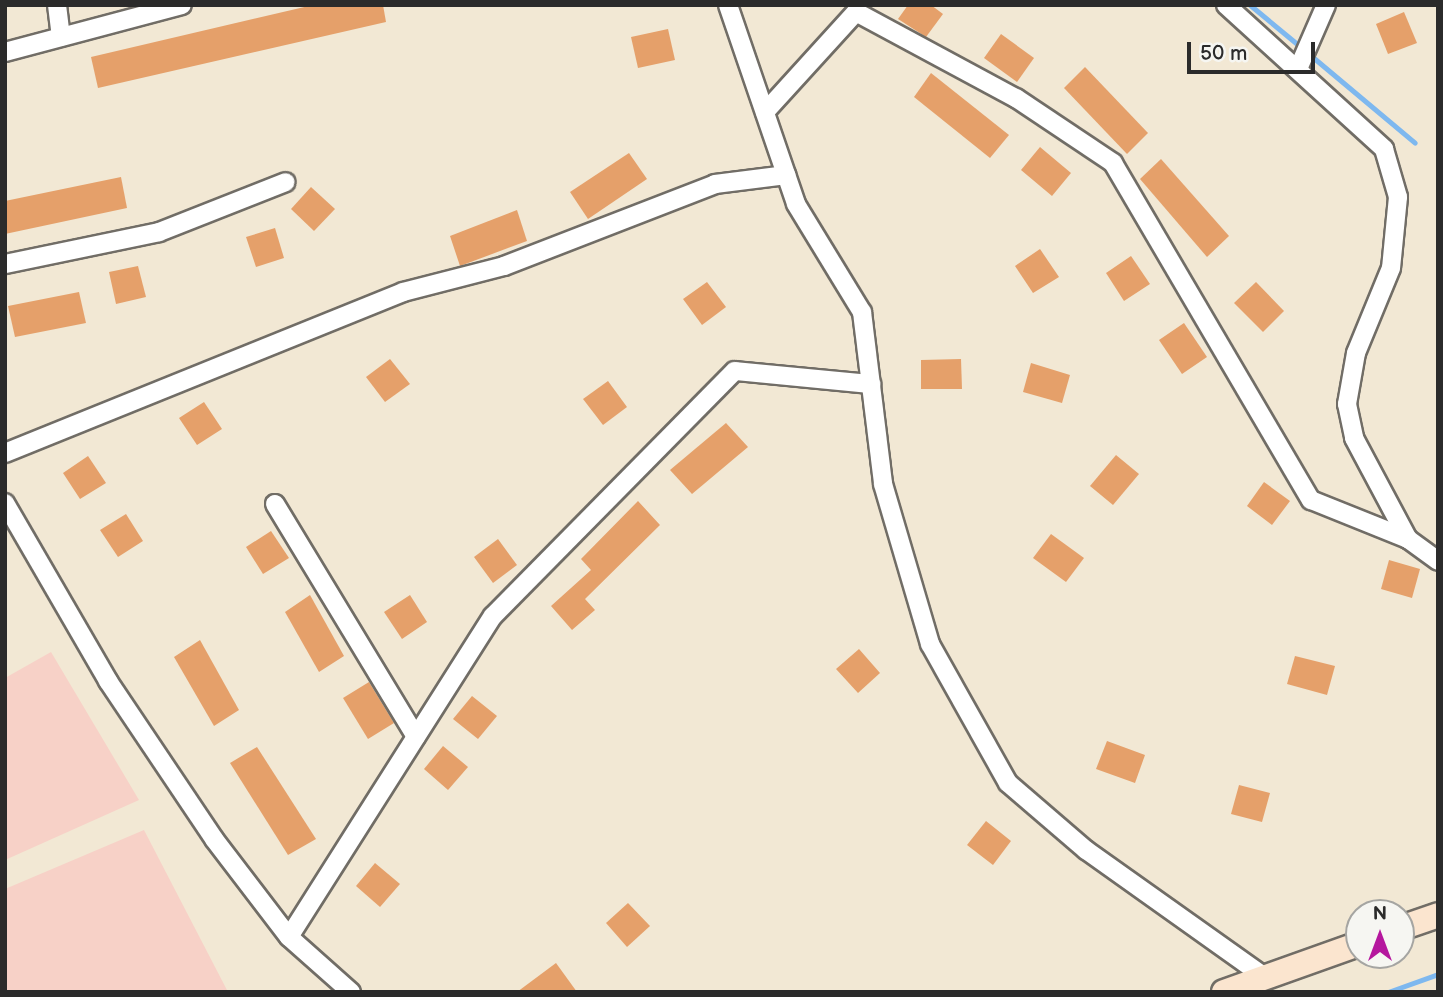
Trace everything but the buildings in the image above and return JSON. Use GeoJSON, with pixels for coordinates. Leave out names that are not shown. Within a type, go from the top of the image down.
{"type":"FeatureCollection","features":[{"type":"Feature","properties":{"kind":"main road"},"geometry":{"type":"LineString","coordinates":[[1415,924],[1438,915]]}},
{"type":"Feature","properties":{"kind":"main road"},"geometry":{"type":"LineString","coordinates":[[1224,992],[1345,949]]}},
{"type":"Feature","properties":{"kind":"street"},"geometry":{"type":"LineString","coordinates":[[57,5],[61,37]]}},
{"type":"Feature","properties":{"kind":"street"},"geometry":{"type":"LineString","coordinates":[[5,52],[182,5]]}},
{"type":"Feature","properties":{"kind":"street"},"geometry":{"type":"LineString","coordinates":[[728,5],[796,204],[862,312],[883,484],[930,644],[1008,783],[1086,850],[1265,977]]}},
{"type":"Feature","properties":{"kind":"street"},"geometry":{"type":"LineString","coordinates":[[1226,5],[1384,149],[1398,197],[1391,268],[1356,352],[1347,404],[1354,438],[1408,539]]}},
{"type":"Feature","properties":{"kind":"street"},"geometry":{"type":"LineString","coordinates":[[1298,69],[1326,5]]}},
{"type":"Feature","properties":{"kind":"street"},"geometry":{"type":"LineString","coordinates":[[765,112],[856,12],[1016,98],[1112,163],[1311,500],[1408,539],[1438,561]]}},
{"type":"Feature","properties":{"kind":"street"},"geometry":{"type":"LineString","coordinates":[[5,453],[403,292],[504,266],[715,184],[786,175]]}},
{"type":"Feature","properties":{"kind":"street"},"geometry":{"type":"LineString","coordinates":[[5,264],[159,232],[286,182]]}},
{"type":"Feature","properties":{"kind":"street"},"geometry":{"type":"LineString","coordinates":[[289,936],[493,616],[735,371],[871,384]]}},
{"type":"Feature","properties":{"kind":"street"},"geometry":{"type":"LineString","coordinates":[[5,503],[108,681],[214,839],[289,936],[351,992]]}},
{"type":"Feature","properties":{"kind":"street"},"geometry":{"type":"LineString","coordinates":[[275,504],[416,737]]}},
{"type":"Feature","properties":{"kind":"shaded area"},"geometry":{"type":"Polygon","coordinates":[[[51,652],[139,800],[5,860],[5,678],[51,652]]]}},
{"type":"Feature","properties":{"kind":"shaded area"},"geometry":{"type":"Polygon","coordinates":[[[144,830],[228,992],[5,992],[5,889],[144,830]]]}},
{"type":"Feature","properties":{"kind":"waterway"},"geometry":{"type":"LineString","coordinates":[[1250,5],[1302,48]]}},
{"type":"Feature","properties":{"kind":"waterway"},"geometry":{"type":"LineString","coordinates":[[1309,54],[1415,143]]}},
{"type":"Feature","properties":{"kind":"waterway"},"geometry":{"type":"LineString","coordinates":[[1388,992],[1438,974]]}}]}
